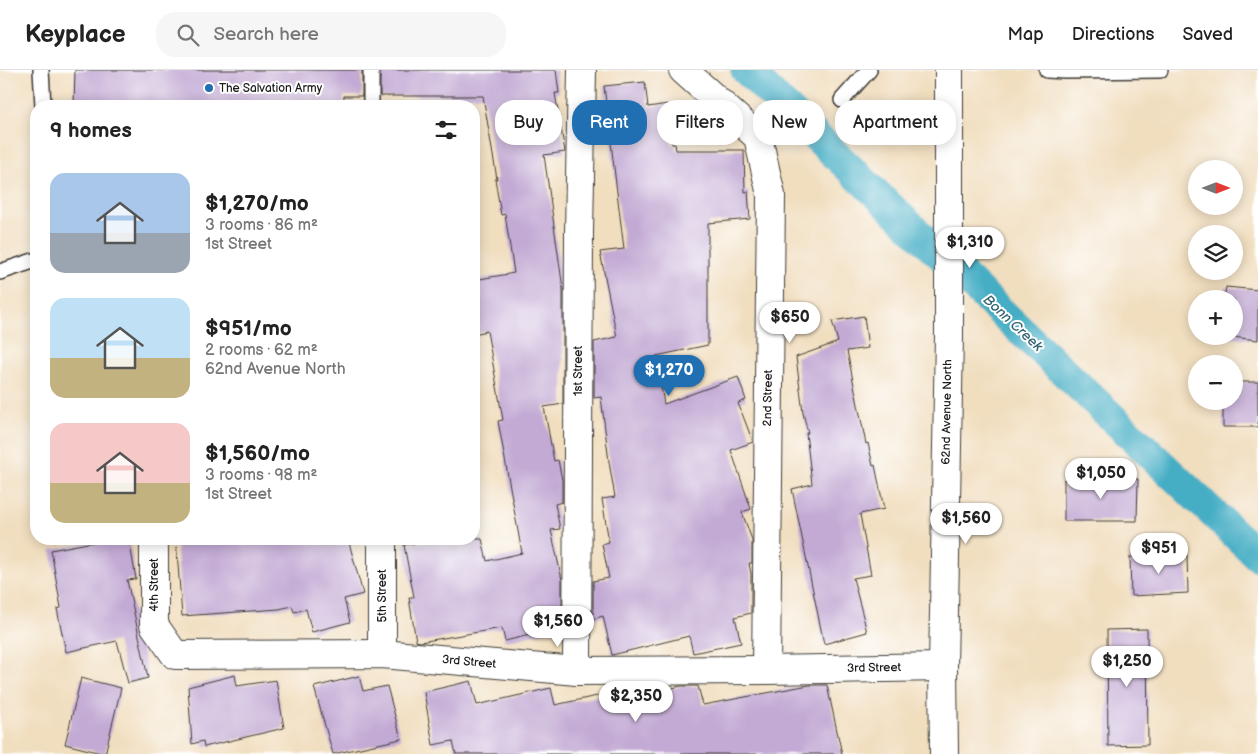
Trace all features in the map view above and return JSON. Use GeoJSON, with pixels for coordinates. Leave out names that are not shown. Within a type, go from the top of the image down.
{"type":"FeatureCollection","features":[{"type":"Feature","properties":{"kind":"street","name":"1st Street"},"geometry":{"type":"LineString","coordinates":[[577,671],[579,232],[582,70]]}},
{"type":"Feature","properties":{"kind":"street","name":"2nd Street"},"geometry":{"type":"LineString","coordinates":[[684,70],[758,137],[771,195],[766,670]]}},
{"type":"Feature","properties":{"kind":"street","name":"62nd Avenue North"},"geometry":{"type":"LineString","coordinates":[[944,754],[943,667],[949,336],[949,70]]}},
{"type":"Feature","properties":{"kind":"street","name":"4th Street"},"geometry":{"type":"LineString","coordinates":[[154,545],[154,625],[175,655]]}},
{"type":"Feature","properties":{"kind":"street","name":"5th Street"},"geometry":{"type":"LineString","coordinates":[[382,545],[382,654]]}},
{"type":"Feature","properties":{"kind":"street","name":"3rd Street"},"geometry":{"type":"LineString","coordinates":[[175,655],[382,654],[577,671],[943,667]]}},
{"type":"Feature","properties":{"kind":"lane"},"geometry":{"type":"LineString","coordinates":[[41,70],[43,100]]}},
{"type":"Feature","properties":{"kind":"lane"},"geometry":{"type":"LineString","coordinates":[[371,70],[372,100]]}},
{"type":"Feature","properties":{"kind":"lane"},"geometry":{"type":"LineString","coordinates":[[842,100],[869,70]]}},
{"type":"Feature","properties":{"kind":"lane"},"geometry":{"type":"LineString","coordinates":[[1047,70],[1160,70]]}},
{"type":"Feature","properties":{"kind":"lane"},"geometry":{"type":"LineString","coordinates":[[0,272],[30,262]]}},
{"type":"Feature","properties":{"kind":"building","name":"The Salvation Army"},"geometry":{"type":"Polygon","coordinates":[[[75,70],[362,70],[362,96],[344,96],[344,100],[74,100],[75,70]]]}},
{"type":"Feature","properties":{"kind":"building"},"geometry":{"type":"Polygon","coordinates":[[[380,70],[556,70],[559,93],[555,93],[556,100],[495,100],[495,145],[562,145],[562,134],[565,152],[544,155],[563,289],[563,404],[544,407],[554,461],[558,460],[562,480],[562,502],[555,504],[560,529],[551,530],[562,580],[562,627],[505,641],[502,628],[420,642],[416,641],[409,598],[414,597],[404,545],[480,545],[480,539],[482,539],[487,561],[522,553],[498,421],[503,420],[487,331],[480,333],[480,279],[514,273],[505,214],[501,215],[483,96],[380,96],[380,70]]]}},
{"type":"Feature","properties":{"kind":"building"},"geometry":{"type":"Polygon","coordinates":[[[645,82],[648,107],[657,106],[657,145],[675,145],[676,150],[744,150],[745,192],[748,191],[750,219],[708,223],[708,345],[656,356],[664,404],[738,377],[746,400],[738,403],[753,442],[731,450],[751,509],[742,512],[752,540],[752,563],[749,563],[751,574],[751,613],[735,617],[741,643],[693,653],[689,636],[612,655],[603,616],[593,619],[593,581],[609,578],[602,544],[609,542],[602,499],[615,497],[601,397],[594,398],[594,342],[617,337],[600,252],[624,249],[611,145],[647,145],[647,100],[606,100],[604,86],[645,82]]]}},
{"type":"Feature","properties":{"kind":"building"},"geometry":{"type":"Polygon","coordinates":[[[1226,287],[1258,290],[1258,340],[1243,338],[1243,290],[1226,290],[1226,287]]]}},
{"type":"Feature","properties":{"kind":"building"},"geometry":{"type":"Polygon","coordinates":[[[864,316],[868,348],[847,351],[866,444],[868,443],[873,466],[875,465],[884,509],[860,514],[871,575],[853,578],[867,632],[824,644],[792,489],[812,484],[806,433],[808,433],[803,413],[796,357],[838,342],[832,321],[864,316]]]}},
{"type":"Feature","properties":{"kind":"building"},"geometry":{"type":"Polygon","coordinates":[[[1243,382],[1258,382],[1258,427],[1223,427],[1223,410],[1243,410],[1243,382]]]}},
{"type":"Feature","properties":{"kind":"building"},"geometry":{"type":"Polygon","coordinates":[[[1064,479],[1138,479],[1137,521],[1064,521],[1064,479]]]}},
{"type":"Feature","properties":{"kind":"building"},"geometry":{"type":"Polygon","coordinates":[[[77,545],[130,545],[136,579],[127,580],[148,678],[128,683],[117,641],[66,652],[57,609],[61,608],[51,550],[77,545]]]}},
{"type":"Feature","properties":{"kind":"building"},"geometry":{"type":"Polygon","coordinates":[[[176,545],[350,545],[363,594],[344,599],[350,622],[312,632],[306,609],[294,612],[292,606],[279,609],[182,616],[176,545]]]}},
{"type":"Feature","properties":{"kind":"building"},"geometry":{"type":"Polygon","coordinates":[[[1187,555],[1188,593],[1131,596],[1130,557],[1187,555]]]}},
{"type":"Feature","properties":{"kind":"building"},"geometry":{"type":"Polygon","coordinates":[[[1147,629],[1148,745],[1108,746],[1107,630],[1147,629]]]}},
{"type":"Feature","properties":{"kind":"building"},"geometry":{"type":"Polygon","coordinates":[[[235,675],[237,686],[276,680],[284,728],[204,747],[203,741],[192,744],[188,687],[235,675]]]}},
{"type":"Feature","properties":{"kind":"building"},"geometry":{"type":"Polygon","coordinates":[[[359,676],[363,691],[387,686],[401,739],[333,754],[314,687],[359,676]]]}},
{"type":"Feature","properties":{"kind":"building"},"geometry":{"type":"Polygon","coordinates":[[[81,678],[121,688],[105,754],[65,744],[81,678]]]}},
{"type":"Feature","properties":{"kind":"building"},"geometry":{"type":"Polygon","coordinates":[[[471,681],[477,705],[551,688],[555,705],[611,693],[613,702],[681,686],[698,686],[703,705],[809,685],[827,685],[842,754],[456,754],[453,741],[433,745],[424,692],[471,681]]]}},
{"type":"Feature","properties":{"kind":"waterway","name":"Bonn Creek"},"geometry":{"type":"LineString","coordinates":[[746,70],[1258,556]]}},
{"type":"Feature","properties":{"kind":"place","name":"The Salvation Army"},"geometry":{"type":"Point","coordinates":[209,88]}}]}
